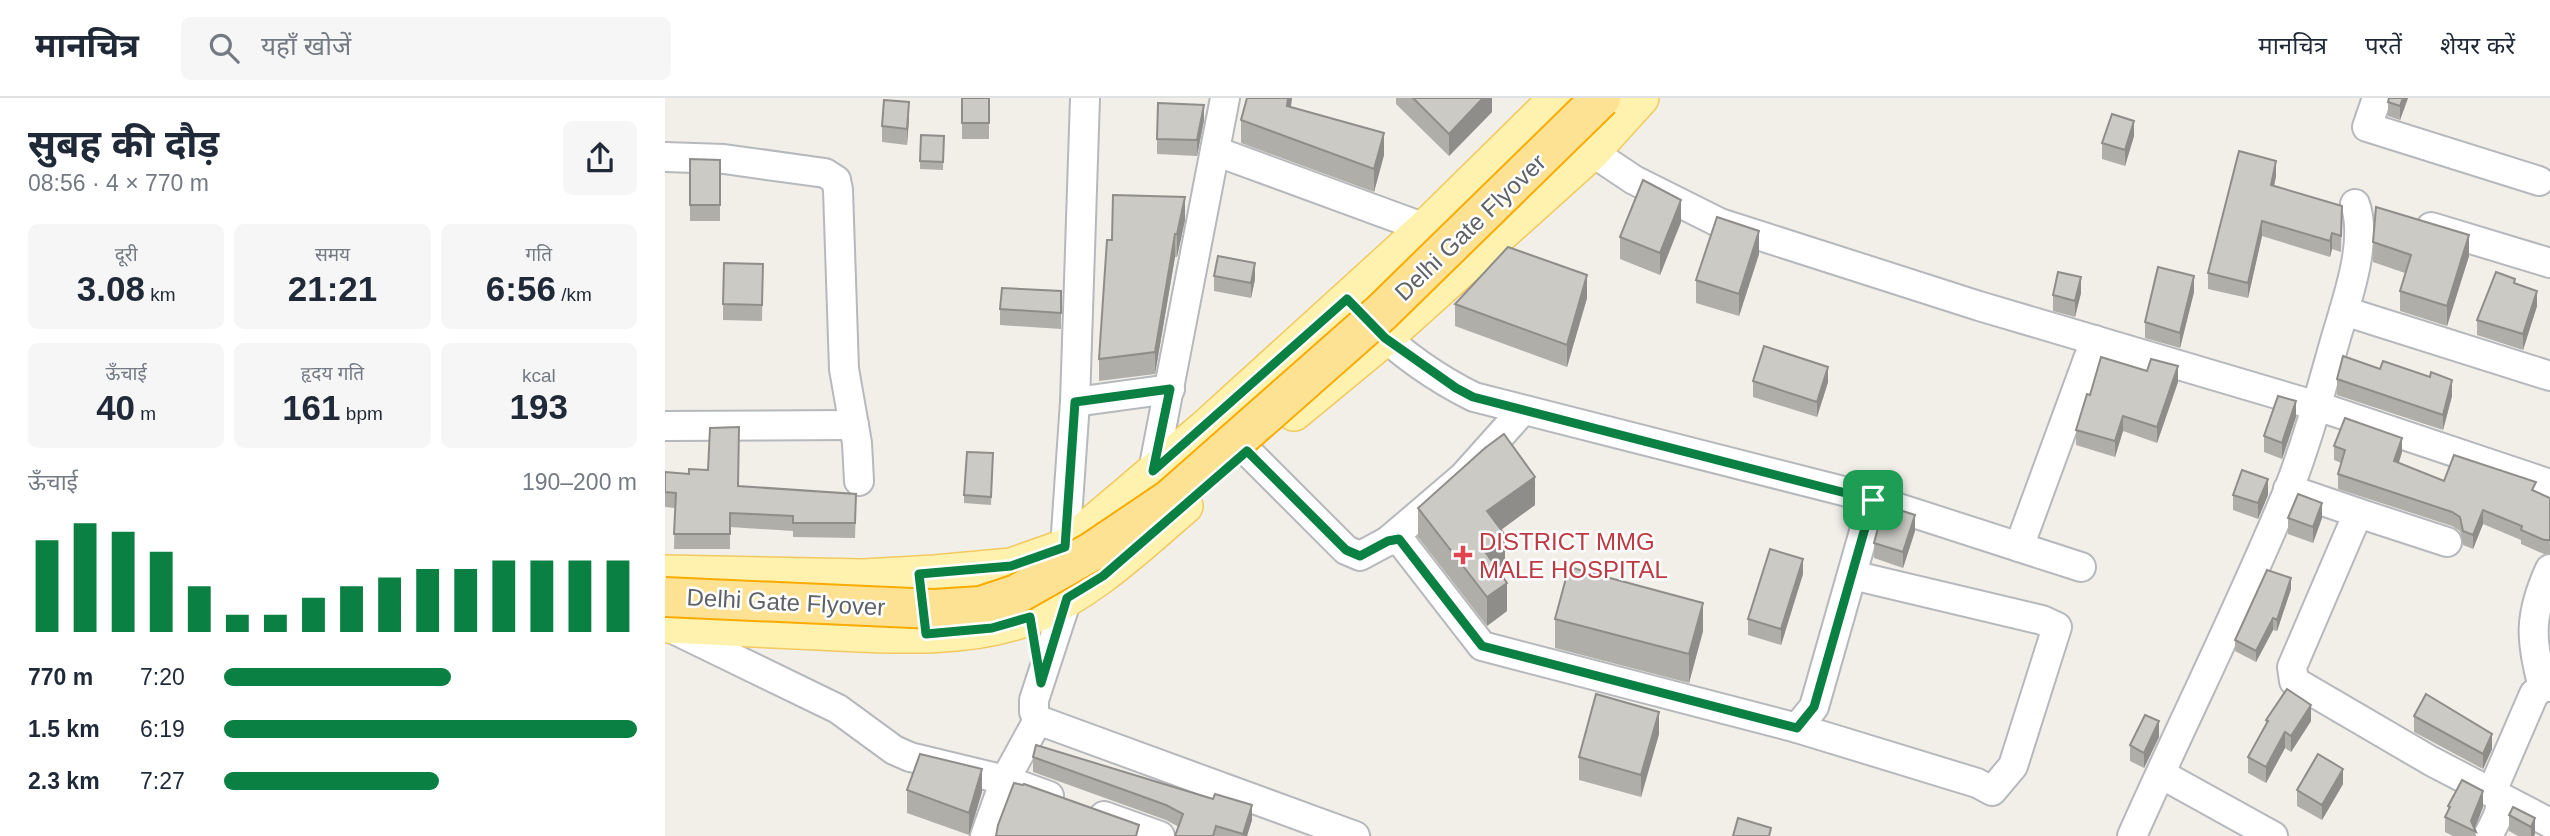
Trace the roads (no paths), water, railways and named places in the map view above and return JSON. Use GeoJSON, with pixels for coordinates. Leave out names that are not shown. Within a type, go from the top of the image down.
{"type":"FeatureCollection","features":[{"type":"Feature","properties":{"kind":"highway","name":"Delhi Gate Flyover"},"geometry":{"type":"LineString","coordinates":[[665,597],[934,609],[981,606],[1017,594],[1093,551],[1170,499],[1382,312],[1601,98]]}},
{"type":"Feature","properties":{"kind":"main road"},"geometry":{"type":"LineString","coordinates":[[665,573],[863,577],[919,574],[1011,566],[1065,547],[1426,228],[1557,98]]}},
{"type":"Feature","properties":{"kind":"main road"},"geometry":{"type":"LineString","coordinates":[[665,625],[896,636],[926,634],[992,628],[1030,617],[1067,598],[1103,576],[1247,451],[1385,338],[1592,152],[1641,98]]}},
{"type":"Feature","properties":{"kind":"main road"},"geometry":{"type":"LineString","coordinates":[[919,574],[926,634]]}},
{"type":"Feature","properties":{"kind":"street"},"geometry":{"type":"LineString","coordinates":[[1065,547],[1075,402],[1085,98]]}},
{"type":"Feature","properties":{"kind":"street"},"geometry":{"type":"LineString","coordinates":[[1153,471],[1224,98]]}},
{"type":"Feature","properties":{"kind":"street"},"geometry":{"type":"LineString","coordinates":[[2377,98],[2367,127],[2539,181]]}},
{"type":"Feature","properties":{"kind":"street"},"geometry":{"type":"LineString","coordinates":[[1215,151],[1426,228]]}},
{"type":"Feature","properties":{"kind":"street"},"geometry":{"type":"LineString","coordinates":[[1592,152],[1634,180],[1720,223],[1979,306],[2317,407],[2550,484]]}},
{"type":"Feature","properties":{"kind":"street"},"geometry":{"type":"LineString","coordinates":[[665,157],[748,162],[825,173],[836,180],[844,369],[854,425],[859,481]]}},
{"type":"Feature","properties":{"kind":"street"},"geometry":{"type":"LineString","coordinates":[[2133,836],[2288,489],[2317,407],[2344,311],[2360,233],[2360,218],[2355,204],[2550,262]]}},
{"type":"Feature","properties":{"kind":"street"},"geometry":{"type":"LineString","coordinates":[[1347,299],[1385,338],[1473,397],[1873,500],[2081,567]]}},
{"type":"Feature","properties":{"kind":"street"},"geometry":{"type":"LineString","coordinates":[[2344,311],[2550,376]]}},
{"type":"Feature","properties":{"kind":"street"},"geometry":{"type":"LineString","coordinates":[[2019,547],[2095,340]]}},
{"type":"Feature","properties":{"kind":"street"},"geometry":{"type":"LineString","coordinates":[[1075,402],[1170,389]]}},
{"type":"Feature","properties":{"kind":"street"},"geometry":{"type":"LineString","coordinates":[[1247,451],[1346,550],[1360,556],[1388,541],[1463,477],[1523,410]]}},
{"type":"Feature","properties":{"kind":"street"},"geometry":{"type":"LineString","coordinates":[[665,426],[854,425]]}},
{"type":"Feature","properties":{"kind":"street"},"geometry":{"type":"LineString","coordinates":[[2288,489],[2447,542]]}},
{"type":"Feature","properties":{"kind":"street"},"geometry":{"type":"LineString","coordinates":[[1797,728],[1814,707],[1873,500]]}},
{"type":"Feature","properties":{"kind":"street"},"geometry":{"type":"LineString","coordinates":[[2358,513],[2292,667],[2294,681],[2431,761],[2550,823]]}},
{"type":"Feature","properties":{"kind":"street"},"geometry":{"type":"LineString","coordinates":[[1388,541],[1399,539],[1482,646],[1797,728],[1977,783],[1992,791],[2013,766],[2057,627],[2042,620],[1852,575]]}},
{"type":"Feature","properties":{"kind":"street"},"geometry":{"type":"LineString","coordinates":[[2488,836],[2500,808],[2496,782],[2534,694],[2547,687],[2537,665],[2533,620],[2538,596],[2550,569]]}},
{"type":"Feature","properties":{"kind":"street"},"geometry":{"type":"LineString","coordinates":[[1067,598],[1034,700],[1034,712],[1038,720],[1355,836]]}},
{"type":"Feature","properties":{"kind":"street"},"geometry":{"type":"LineString","coordinates":[[1030,617],[1041,683]]}},
{"type":"Feature","properties":{"kind":"street"},"geometry":{"type":"LineString","coordinates":[[665,625],[838,709],[902,754],[1005,780],[1160,836]]}},
{"type":"Feature","properties":{"kind":"street"},"geometry":{"type":"LineString","coordinates":[[985,836],[1005,780],[1038,720]]}},
{"type":"Feature","properties":{"kind":"street"},"geometry":{"type":"LineString","coordinates":[[2161,774],[2273,836]]}},
{"type":"Feature","properties":{"kind":"place","name":"DISTRICT MMG MALE HOSPITAL"},"geometry":{"type":"Point","coordinates":[1463,555]}}]}
